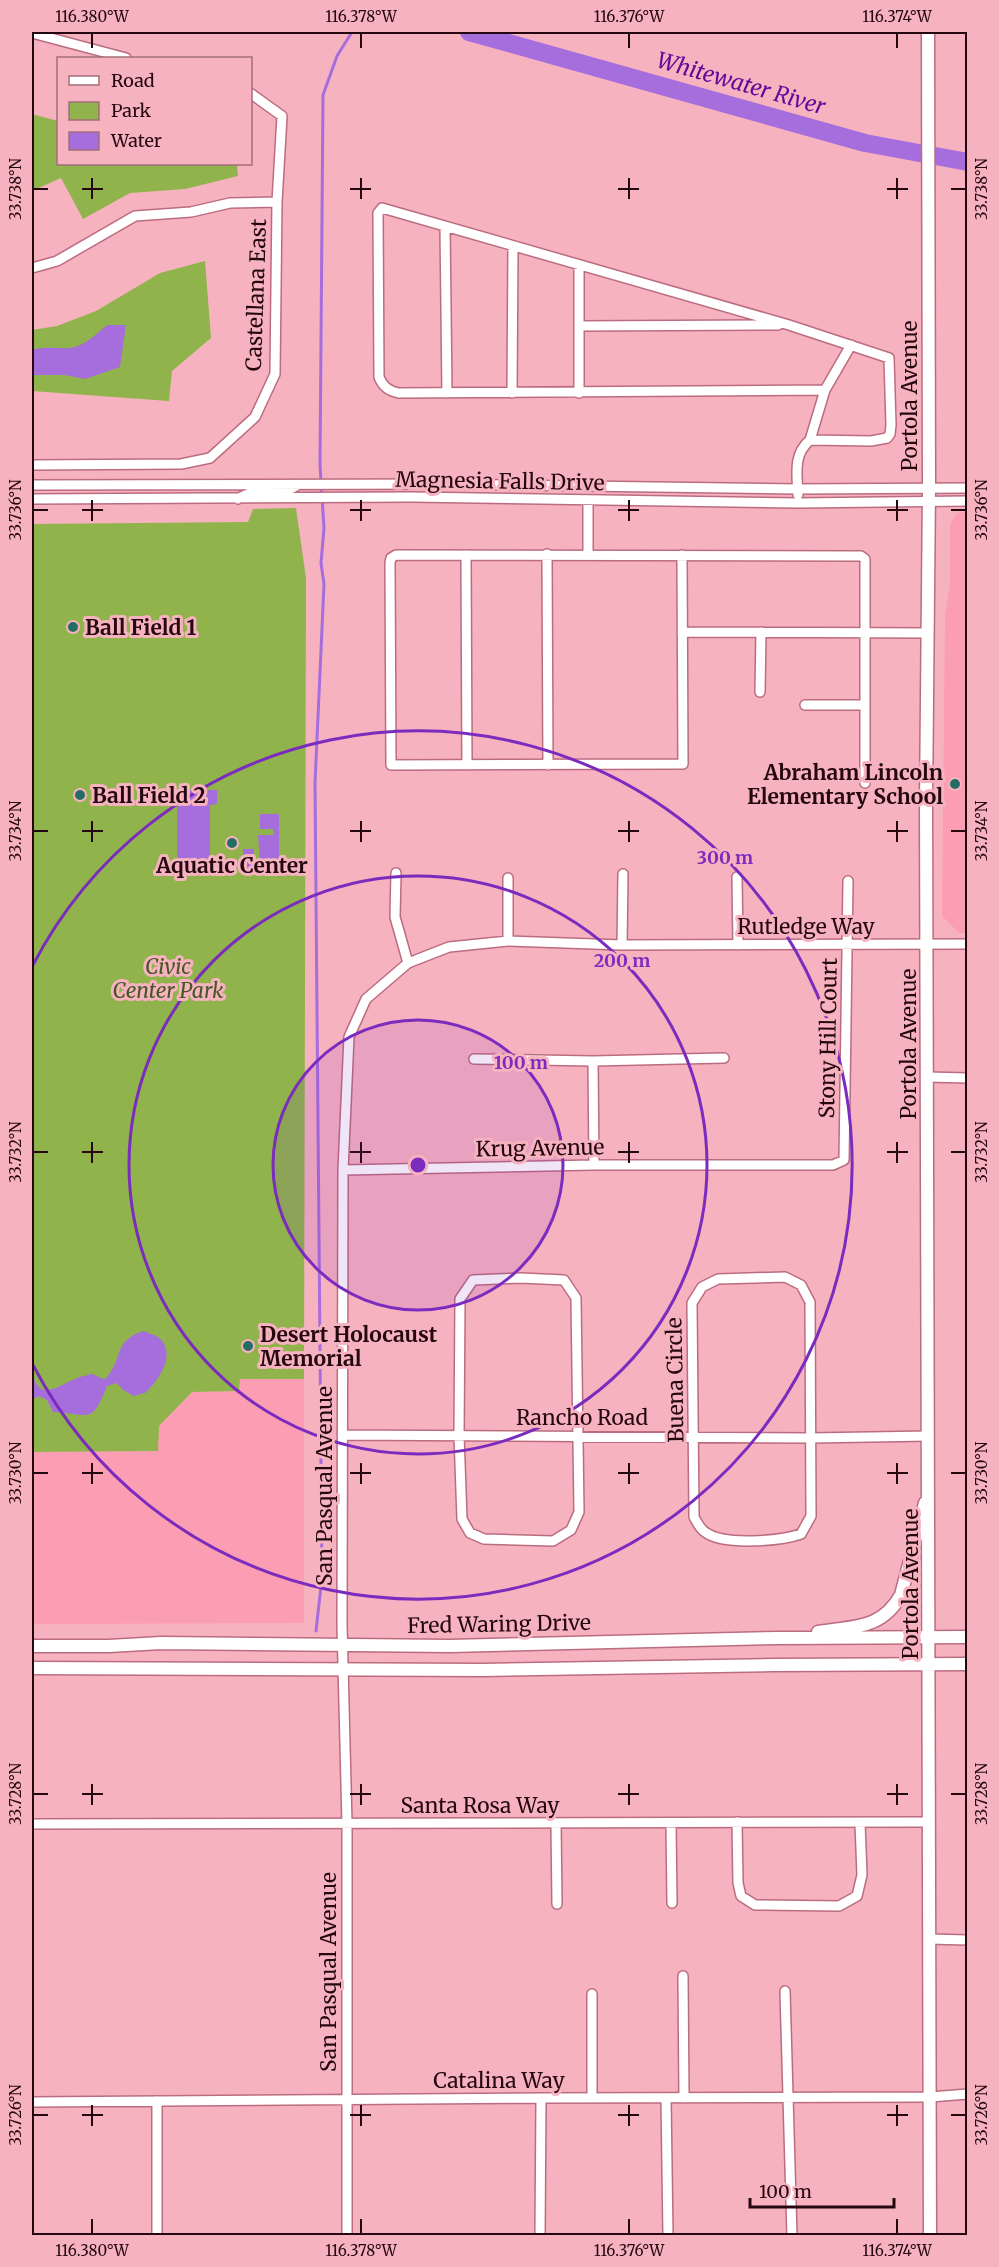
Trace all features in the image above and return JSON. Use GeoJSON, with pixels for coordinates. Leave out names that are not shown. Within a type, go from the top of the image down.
{"type":"FeatureCollection","features":[{"type":"Feature","properties":{"kind":"main road","name":"Portola Avenue"},"geometry":{"type":"LineString","coordinates":[[928,32],[927,1077],[930,2235]]}},
{"type":"Feature","properties":{"kind":"main road"},"geometry":{"type":"LineString","coordinates":[[777,1638],[873,1623],[886,1616],[901,1595],[929,1487]]}},
{"type":"Feature","properties":{"kind":"main road","name":"Fred Waring Drive"},"geometry":{"type":"LineString","coordinates":[[32,1646],[161,1643],[450,1646],[777,1638],[968,1637]]}},
{"type":"Feature","properties":{"kind":"main road"},"geometry":{"type":"LineString","coordinates":[[32,1668],[483,1670],[968,1664]]}},
{"type":"Feature","properties":{"kind":"street"},"geometry":{"type":"LineString","coordinates":[[32,33],[122,57]]}},
{"type":"Feature","properties":{"kind":"street","name":"Castellana East"},"geometry":{"type":"LineString","coordinates":[[32,465],[181,464],[210,458],[255,417],[275,374],[282,116],[252,94]]}},
{"type":"Feature","properties":{"kind":"street"},"geometry":{"type":"LineString","coordinates":[[32,268],[57,261],[135,216],[191,212],[230,203],[278,202]]}},
{"type":"Feature","properties":{"kind":"street"},"geometry":{"type":"LineString","coordinates":[[810,440],[881,441],[887,438],[890,434],[889,358],[789,325],[382,208],[378,213],[379,377],[382,384],[390,391],[399,393],[579,393],[825,390]]}},
{"type":"Feature","properties":{"kind":"street"},"geometry":{"type":"LineString","coordinates":[[445,226],[447,393]]}},
{"type":"Feature","properties":{"kind":"street"},"geometry":{"type":"LineString","coordinates":[[512,393],[513,246]]}},
{"type":"Feature","properties":{"kind":"street"},"geometry":{"type":"LineString","coordinates":[[579,265],[579,393]]}},
{"type":"Feature","properties":{"kind":"street"},"geometry":{"type":"LineString","coordinates":[[579,326],[789,325]]}},
{"type":"Feature","properties":{"kind":"street"},"geometry":{"type":"LineString","coordinates":[[798,503],[798,455],[801,447],[810,440],[825,390],[850,345]]}},
{"type":"Feature","properties":{"kind":"street"},"geometry":{"type":"LineString","coordinates":[[237,500],[247,493],[286,491],[298,484]]}},
{"type":"Feature","properties":{"kind":"street","name":"Magnesia Falls Drive"},"geometry":{"type":"LineString","coordinates":[[32,485],[458,484],[797,489],[968,488]]}},
{"type":"Feature","properties":{"kind":"street","name":"Magnesia Falls Drive"},"geometry":{"type":"LineString","coordinates":[[32,499],[339,498],[798,503],[968,501]]}},
{"type":"Feature","properties":{"kind":"street"},"geometry":{"type":"LineString","coordinates":[[588,500],[588,554]]}},
{"type":"Feature","properties":{"kind":"street"},"geometry":{"type":"LineString","coordinates":[[682,555],[683,764],[391,765],[391,558],[396,555],[588,554],[861,556],[865,560],[865,783]]}},
{"type":"Feature","properties":{"kind":"street"},"geometry":{"type":"LineString","coordinates":[[466,555],[467,765]]}},
{"type":"Feature","properties":{"kind":"street"},"geometry":{"type":"LineString","coordinates":[[547,555],[548,765]]}},
{"type":"Feature","properties":{"kind":"street"},"geometry":{"type":"LineString","coordinates":[[682,632],[928,633]]}},
{"type":"Feature","properties":{"kind":"street"},"geometry":{"type":"LineString","coordinates":[[760,692],[761,632]]}},
{"type":"Feature","properties":{"kind":"street"},"geometry":{"type":"LineString","coordinates":[[805,705],[865,705]]}},
{"type":"Feature","properties":{"kind":"street"},"geometry":{"type":"LineString","coordinates":[[396,873],[395,917],[408,963]]}},
{"type":"Feature","properties":{"kind":"street"},"geometry":{"type":"LineString","coordinates":[[622,945],[623,874]]}},
{"type":"Feature","properties":{"kind":"street"},"geometry":{"type":"LineString","coordinates":[[508,878],[508,941]]}},
{"type":"Feature","properties":{"kind":"street"},"geometry":{"type":"LineString","coordinates":[[737,878],[738,945]]}},
{"type":"Feature","properties":{"kind":"street","name":"Stony Hill Court"},"geometry":{"type":"LineString","coordinates":[[844,1160],[848,881]]}},
{"type":"Feature","properties":{"kind":"street","name":"San Pasqual Avenue"},"geometry":{"type":"LineString","coordinates":[[347,2235],[347,1824],[343,1670],[342,1435],[343,1170],[349,1037],[366,999],[408,963],[449,947],[508,941],[644,944]]}},
{"type":"Feature","properties":{"kind":"street","name":"Rutledge Way"},"geometry":{"type":"LineString","coordinates":[[644,944],[968,944]]}},
{"type":"Feature","properties":{"kind":"street"},"geometry":{"type":"LineString","coordinates":[[474,1059],[593,1061],[724,1058]]}},
{"type":"Feature","properties":{"kind":"street"},"geometry":{"type":"LineString","coordinates":[[593,1061],[594,1165]]}},
{"type":"Feature","properties":{"kind":"street"},"geometry":{"type":"LineString","coordinates":[[927,1077],[968,1078]]}},
{"type":"Feature","properties":{"kind":"street","name":"Krug Avenue"},"geometry":{"type":"LineString","coordinates":[[343,1170],[594,1165],[833,1166],[844,1160]]}},
{"type":"Feature","properties":{"kind":"street","name":"Buena Circle"},"geometry":{"type":"LineString","coordinates":[[785,1277],[801,1285],[810,1302],[811,1437],[811,1516],[801,1533],[785,1539],[720,1539],[704,1532],[694,1517],[693,1436],[692,1303],[702,1287],[718,1279],[785,1277]]}},
{"type":"Feature","properties":{"kind":"street"},"geometry":{"type":"LineString","coordinates":[[521,1278],[564,1280],[576,1298],[578,1435],[579,1512],[571,1530],[553,1540],[484,1539],[470,1533],[462,1519],[459,1435],[460,1299],[473,1280],[521,1278]]}},
{"type":"Feature","properties":{"kind":"street","name":"Rancho Road"},"geometry":{"type":"LineString","coordinates":[[342,1435],[929,1436]]}},
{"type":"Feature","properties":{"kind":"street"},"geometry":{"type":"LineString","coordinates":[[737,1822],[738,1883],[741,1896],[755,1905],[839,1906],[857,1896],[862,1875],[861,1823]]}},
{"type":"Feature","properties":{"kind":"street","name":"Santa Rosa Way"},"geometry":{"type":"LineString","coordinates":[[32,1824],[929,1822]]}},
{"type":"Feature","properties":{"kind":"street"},"geometry":{"type":"LineString","coordinates":[[556,1823],[557,1904]]}},
{"type":"Feature","properties":{"kind":"street"},"geometry":{"type":"LineString","coordinates":[[671,1823],[672,1903]]}},
{"type":"Feature","properties":{"kind":"street"},"geometry":{"type":"LineString","coordinates":[[928,1939],[968,1940]]}},
{"type":"Feature","properties":{"kind":"street"},"geometry":{"type":"LineString","coordinates":[[683,1976],[684,2098]]}},
{"type":"Feature","properties":{"kind":"street"},"geometry":{"type":"LineString","coordinates":[[785,1991],[792,2235]]}},
{"type":"Feature","properties":{"kind":"street"},"geometry":{"type":"LineString","coordinates":[[592,1994],[592,2098]]}},
{"type":"Feature","properties":{"kind":"street","name":"Catalina Way"},"geometry":{"type":"LineString","coordinates":[[32,2102],[930,2097],[968,2094]]}},
{"type":"Feature","properties":{"kind":"street"},"geometry":{"type":"LineString","coordinates":[[540,2235],[541,2098]]}},
{"type":"Feature","properties":{"kind":"street"},"geometry":{"type":"LineString","coordinates":[[666,2098],[668,2235]]}},
{"type":"Feature","properties":{"kind":"street"},"geometry":{"type":"LineString","coordinates":[[157,2101],[157,2235]]}},
{"type":"Feature","properties":{"kind":"shaded area","name":"Abraham Lincoln Elementary School"},"geometry":{"type":"Polygon","coordinates":[[[967,512],[968,933],[959,933],[942,916],[945,615],[950,585],[950,524],[957,513],[967,512]]]}},
{"type":"Feature","properties":{"kind":"shaded area"},"geometry":{"type":"Polygon","coordinates":[[[239,1379],[304,1379],[304,1623],[32,1624],[32,1452],[158,1451],[158,1426],[192,1392],[239,1391],[239,1379]]]}},
{"type":"Feature","properties":{"kind":"green space"},"geometry":{"type":"Polygon","coordinates":[[[32,114],[57,121],[57,165],[237,165],[238,176],[185,189],[130,193],[83,219],[61,178],[32,191],[32,114]]]}},
{"type":"Feature","properties":{"kind":"green space"},"geometry":{"type":"Polygon","coordinates":[[[205,261],[211,338],[172,371],[169,401],[32,391],[32,330],[57,326],[96,311],[160,273],[205,261]]]}},
{"type":"Feature","properties":{"kind":"green space","name":"Civic Center Park"},"geometry":{"type":"Polygon","coordinates":[[[296,508],[306,578],[304,1379],[240,1379],[239,1391],[192,1392],[159,1426],[158,1451],[32,1452],[32,524],[248,522],[253,509],[296,508]]]}},
{"type":"Feature","properties":{"kind":"water"},"geometry":{"type":"Polygon","coordinates":[[[107,325],[126,325],[120,367],[85,379],[64,375],[32,375],[32,350],[70,348],[81,345],[107,325]]]}},
{"type":"Feature","properties":{"kind":"water"},"geometry":{"type":"Polygon","coordinates":[[[177,790],[217,790],[217,804],[210,805],[210,863],[177,863],[177,790]]]}},
{"type":"Feature","properties":{"kind":"water"},"geometry":{"type":"Polygon","coordinates":[[[260,814],[279,814],[279,868],[243,868],[243,849],[254,849],[254,863],[260,863],[258,835],[274,835],[273,829],[260,829],[260,814]]]}},
{"type":"Feature","properties":{"kind":"water"},"geometry":{"type":"Polygon","coordinates":[[[144,1331],[158,1337],[164,1343],[166,1350],[161,1374],[145,1393],[133,1396],[117,1383],[107,1386],[97,1408],[88,1415],[53,1412],[47,1400],[38,1396],[32,1400],[32,1372],[40,1388],[45,1390],[91,1374],[105,1379],[115,1365],[127,1340],[144,1331]]]}},
{"type":"Feature","properties":{"kind":"waterway"},"geometry":{"type":"LineString","coordinates":[[316,1631],[322,1577],[315,783],[324,584],[321,563],[324,528],[320,465],[323,95],[337,56],[352,32]]}},
{"type":"Feature","properties":{"kind":"waterway","name":"Whitewater River"},"geometry":{"type":"LineString","coordinates":[[469,32],[865,143],[968,162]]}},
{"type":"Feature","properties":{"kind":"place","name":"Ball Field 1"},"geometry":{"type":"Point","coordinates":[73,627]}},
{"type":"Feature","properties":{"kind":"place","name":"Abraham Lincoln Elementary School"},"geometry":{"type":"Point","coordinates":[955,784]}},
{"type":"Feature","properties":{"kind":"place","name":"Ball Field 2"},"geometry":{"type":"Point","coordinates":[80,795]}},
{"type":"Feature","properties":{"kind":"place","name":"Aquatic Center"},"geometry":{"type":"Point","coordinates":[232,843]}},
{"type":"Feature","properties":{"kind":"place","name":"Desert Holocaust Memorial"},"geometry":{"type":"Point","coordinates":[248,1346]}}]}
